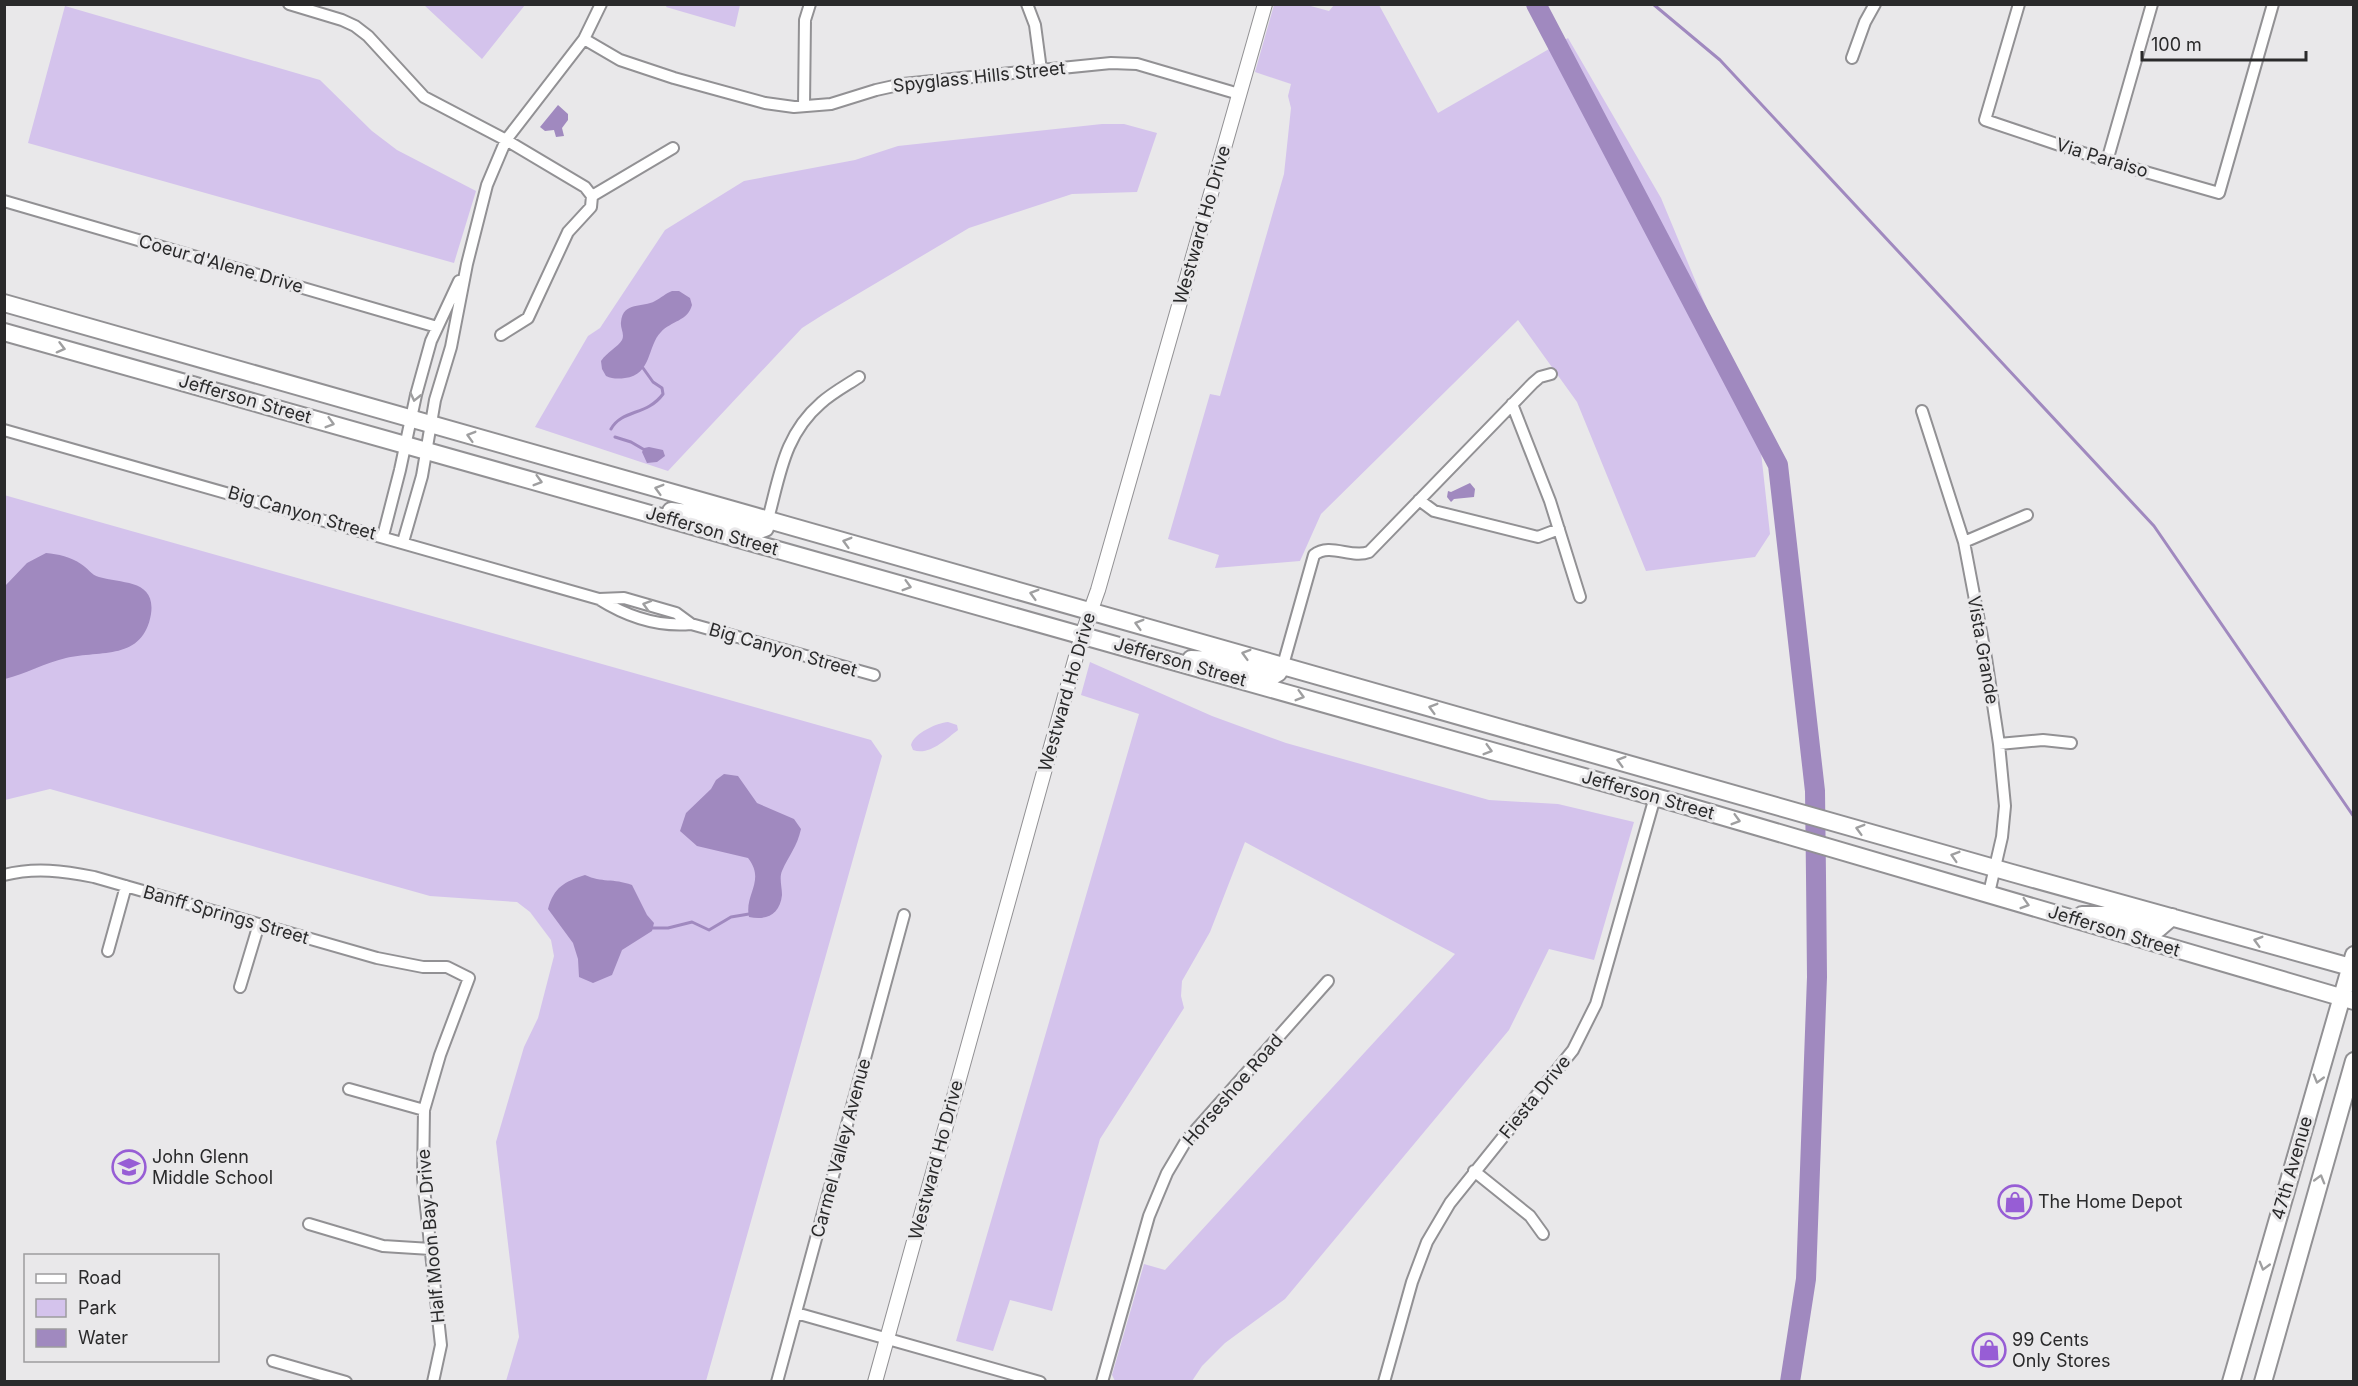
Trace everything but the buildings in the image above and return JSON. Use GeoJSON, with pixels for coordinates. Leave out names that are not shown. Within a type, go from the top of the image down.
{"type":"FeatureCollection","features":[{"type":"Feature","properties":{"kind":"main road","name":"Jefferson Street"},"geometry":{"type":"LineString","coordinates":[[4,303],[1995,868],[2172,917],[2352,963]]}},
{"type":"Feature","properties":{"kind":"main road","name":"Jefferson Street"},"geometry":{"type":"LineString","coordinates":[[4,332],[1167,658],[1917,872],[2348,999]]}},
{"type":"Feature","properties":{"kind":"main road"},"geometry":{"type":"LineString","coordinates":[[625,506],[697,513],[759,530],[765,528],[768,519]]}},
{"type":"Feature","properties":{"kind":"main road"},"geometry":{"type":"LineString","coordinates":[[1167,658],[1216,660],[1273,676],[1283,665]]}},
{"type":"Feature","properties":{"kind":"main road"},"geometry":{"type":"LineString","coordinates":[[2061,914],[2107,915],[2158,929],[2172,917]]}},
{"type":"Feature","properties":{"kind":"main road","name":"47th Avenue"},"geometry":{"type":"LineString","coordinates":[[2231,1382],[2348,999],[2352,963]]}},
{"type":"Feature","properties":{"kind":"main road","name":"47th Avenue"},"geometry":{"type":"LineString","coordinates":[[2263,1382],[2354,1061]]}},
{"type":"Feature","properties":{"kind":"street"},"geometry":{"type":"LineString","coordinates":[[289,4],[311,7],[356,26],[424,97],[506,140],[585,187],[592,196],[591,207],[568,232],[528,318],[501,335]]}},
{"type":"Feature","properties":{"kind":"street"},"geometry":{"type":"LineString","coordinates":[[403,542],[422,476],[435,400],[451,347],[467,264],[487,185],[506,140],[584,39],[601,4]]}},
{"type":"Feature","properties":{"kind":"street"},"geometry":{"type":"LineString","coordinates":[[804,106],[802,93],[805,20],[810,4]]}},
{"type":"Feature","properties":{"kind":"street"},"geometry":{"type":"LineString","coordinates":[[1027,4],[1035,25],[1041,70]]}},
{"type":"Feature","properties":{"kind":"street","name":"Westward Ho Drive"},"geometry":{"type":"LineString","coordinates":[[875,1382],[1082,635],[1098,590],[1264,4]]}},
{"type":"Feature","properties":{"kind":"street"},"geometry":{"type":"LineString","coordinates":[[1852,58],[1865,22],[1875,4]]}},
{"type":"Feature","properties":{"kind":"street","name":"Via Paraiso"},"geometry":{"type":"LineString","coordinates":[[2019,4],[1985,120],[2107,161],[2220,193],[2273,4]]}},
{"type":"Feature","properties":{"kind":"street"},"geometry":{"type":"LineString","coordinates":[[2107,161],[2152,4]]}},
{"type":"Feature","properties":{"kind":"street","name":"Spyglass Hills Street"},"geometry":{"type":"LineString","coordinates":[[584,39],[620,60],[674,78],[765,103],[794,107],[831,104],[903,84],[1111,63],[1137,64],[1239,94]]}},
{"type":"Feature","properties":{"kind":"street"},"geometry":{"type":"LineString","coordinates":[[592,196],[673,148]]}},
{"type":"Feature","properties":{"kind":"street","name":"Coeur d'Alene Drive"},"geometry":{"type":"LineString","coordinates":[[4,201],[437,327]]}},
{"type":"Feature","properties":{"kind":"street"},"geometry":{"type":"LineString","coordinates":[[382,536],[428,352],[437,327],[467,264]]}},
{"type":"Feature","properties":{"kind":"street"},"geometry":{"type":"LineString","coordinates":[[1283,665],[1314,555],[1319,551],[1329,550],[1358,555],[1369,552],[1512,404],[1540,377],[1551,374]]}},
{"type":"Feature","properties":{"kind":"street"},"geometry":{"type":"LineString","coordinates":[[768,519],[793,435],[821,402],[859,377]]}},
{"type":"Feature","properties":{"kind":"street"},"geometry":{"type":"LineString","coordinates":[[1512,404],[1550,501],[1580,597]]}},
{"type":"Feature","properties":{"kind":"street","name":"Vista Grande"},"geometry":{"type":"LineString","coordinates":[[1922,411],[1964,542],[1986,658],[1999,744],[2006,806],[2002,837],[1989,893]]}},
{"type":"Feature","properties":{"kind":"street","name":"Big Canyon Street"},"geometry":{"type":"LineString","coordinates":[[4,430],[599,598],[624,598],[676,613],[691,624],[874,675]]}},
{"type":"Feature","properties":{"kind":"street"},"geometry":{"type":"LineString","coordinates":[[1419,500],[1434,511],[1538,537],[1559,530]]}},
{"type":"Feature","properties":{"kind":"street"},"geometry":{"type":"LineString","coordinates":[[1964,542],[2027,515]]}},
{"type":"Feature","properties":{"kind":"street"},"geometry":{"type":"LineString","coordinates":[[1999,744],[2043,740],[2071,743]]}},
{"type":"Feature","properties":{"kind":"street","name":"Fiesta Drive"},"geometry":{"type":"LineString","coordinates":[[1384,1382],[1412,1282],[1427,1242],[1450,1203],[1474,1171],[1573,1050],[1591,1013],[1614,943],[1655,797]]}},
{"type":"Feature","properties":{"kind":"street","name":"Banff Springs Street"},"geometry":{"type":"LineString","coordinates":[[4,874],[26,870],[69,872],[126,886],[377,958],[423,967],[447,967]]}},
{"type":"Feature","properties":{"kind":"street"},"geometry":{"type":"LineString","coordinates":[[108,951],[126,886]]}},
{"type":"Feature","properties":{"kind":"street","name":"Carmel Valley Avenue"},"geometry":{"type":"LineString","coordinates":[[777,1382],[904,915]]}},
{"type":"Feature","properties":{"kind":"street"},"geometry":{"type":"LineString","coordinates":[[240,987],[259,924]]}},
{"type":"Feature","properties":{"kind":"street","name":"Half Moon Bay Drive"},"geometry":{"type":"LineString","coordinates":[[433,1382],[441,1345],[423,1179],[424,1110],[440,1055],[468,978],[447,967]]}},
{"type":"Feature","properties":{"kind":"street","name":"Horseshoe Road"},"geometry":{"type":"LineString","coordinates":[[1102,1382],[1149,1216],[1167,1173],[1186,1141],[1328,981]]}},
{"type":"Feature","properties":{"kind":"street"},"geometry":{"type":"LineString","coordinates":[[349,1089],[424,1110]]}},
{"type":"Feature","properties":{"kind":"street"},"geometry":{"type":"LineString","coordinates":[[1474,1171],[1530,1216],[1542,1234]]}},
{"type":"Feature","properties":{"kind":"street"},"geometry":{"type":"LineString","coordinates":[[309,1224],[383,1246],[431,1249]]}},
{"type":"Feature","properties":{"kind":"street"},"geometry":{"type":"LineString","coordinates":[[796,1313],[1040,1382]]}},
{"type":"Feature","properties":{"kind":"street"},"geometry":{"type":"LineString","coordinates":[[273,1361],[346,1382]]}},
{"type":"Feature","properties":{"kind":"green space"},"geometry":{"type":"Polygon","coordinates":[[[740,4],[735,27],[666,7],[667,5],[740,4]]]}},
{"type":"Feature","properties":{"kind":"green space"},"geometry":{"type":"Polygon","coordinates":[[[424,5],[525,5],[482,59],[424,5]]]}},
{"type":"Feature","properties":{"kind":"green space"},"geometry":{"type":"Polygon","coordinates":[[[1274,5],[1307,5],[1329,11],[1334,5],[1379,5],[1438,113],[1568,38],[1661,198],[1759,434],[1770,534],[1755,557],[1646,571],[1577,402],[1518,320],[1321,514],[1300,561],[1215,568],[1219,555],[1168,539],[1210,394],[1220,396],[1284,174],[1291,108],[1288,96],[1291,84],[1255,72],[1274,5]]]}},
{"type":"Feature","properties":{"kind":"green space"},"geometry":{"type":"Polygon","coordinates":[[[65,6],[320,80],[372,131],[397,150],[476,191],[454,263],[28,143],[65,6]]]}},
{"type":"Feature","properties":{"kind":"green space"},"geometry":{"type":"Polygon","coordinates":[[[1102,124],[1124,124],[1157,133],[1137,192],[1072,194],[969,228],[824,314],[802,328],[668,471],[535,427],[588,336],[600,328],[665,230],[744,181],[855,160],[898,146],[1102,124]]]}},
{"type":"Feature","properties":{"kind":"green space"},"geometry":{"type":"Polygon","coordinates":[[[4,495],[871,740],[882,756],[706,1381],[506,1381],[519,1337],[496,1142],[524,1047],[538,1018],[554,956],[551,940],[530,912],[517,902],[430,896],[50,789],[5,800],[4,495]]]}},
{"type":"Feature","properties":{"kind":"green space"},"geometry":{"type":"Polygon","coordinates":[[[1090,662],[1212,716],[1286,743],[1489,800],[1558,804],[1634,822],[1594,960],[1549,949],[1509,1030],[1285,1299],[1225,1343],[1202,1366],[1192,1381],[1115,1381],[1112,1375],[1144,1264],[1165,1270],[1455,954],[1245,842],[1210,932],[1182,981],[1181,996],[1184,1008],[1100,1139],[1052,1311],[1010,1300],[993,1351],[956,1341],[1139,714],[1081,695],[1090,662]]]}},
{"type":"Feature","properties":{"kind":"green space"},"geometry":{"type":"Polygon","coordinates":[[[948,722],[957,725],[958,730],[931,749],[913,750],[911,745],[916,736],[938,724],[948,722]]]}},
{"type":"Feature","properties":{"kind":"water"},"geometry":{"type":"Polygon","coordinates":[[[558,105],[568,114],[568,120],[562,128],[564,136],[556,137],[554,130],[545,131],[540,127],[558,105]]]}},
{"type":"Feature","properties":{"kind":"water"},"geometry":{"type":"Polygon","coordinates":[[[672,291],[679,291],[690,298],[692,305],[687,314],[661,332],[640,372],[623,378],[606,376],[601,361],[622,340],[621,322],[625,311],[634,306],[655,301],[672,291]]]}},
{"type":"Feature","properties":{"kind":"water"},"geometry":{"type":"Polygon","coordinates":[[[644,448],[663,450],[665,456],[657,462],[647,463],[642,452],[644,448]]]}},
{"type":"Feature","properties":{"kind":"water"},"geometry":{"type":"Polygon","coordinates":[[[1470,483],[1475,489],[1474,497],[1454,499],[1451,502],[1447,497],[1448,491],[1451,492],[1470,483]]]}},
{"type":"Feature","properties":{"kind":"water"},"geometry":{"type":"Polygon","coordinates":[[[46,553],[73,559],[96,576],[136,585],[143,589],[148,594],[151,603],[151,614],[139,640],[119,651],[66,658],[5,679],[5,586],[27,563],[46,553]]]}},
{"type":"Feature","properties":{"kind":"water"},"geometry":{"type":"Polygon","coordinates":[[[724,774],[738,776],[757,803],[794,819],[801,829],[781,874],[781,902],[772,915],[767,917],[749,917],[749,901],[755,874],[748,858],[697,846],[680,831],[686,813],[724,774]]]}},
{"type":"Feature","properties":{"kind":"water"},"geometry":{"type":"Polygon","coordinates":[[[585,875],[632,885],[647,915],[654,923],[652,931],[622,950],[612,975],[593,983],[579,977],[578,959],[573,943],[548,909],[553,895],[561,886],[585,875]]]}},
{"type":"Feature","properties":{"kind":"waterway"},"geometry":{"type":"LineString","coordinates":[[1536,4],[1778,465],[1815,791],[1817,977],[1806,1279],[1790,1382]]}},
{"type":"Feature","properties":{"kind":"waterway"},"geometry":{"type":"LineString","coordinates":[[1653,4],[1720,60],[2154,526],[2354,817]]}},
{"type":"Feature","properties":{"kind":"waterway"},"geometry":{"type":"LineString","coordinates":[[611,429],[622,418],[650,406],[663,394],[662,388],[653,382],[643,368]]}},
{"type":"Feature","properties":{"kind":"waterway"},"geometry":{"type":"LineString","coordinates":[[615,437],[643,449]]}},
{"type":"Feature","properties":{"kind":"waterway"},"geometry":{"type":"LineString","coordinates":[[652,928],[668,928],[692,922],[709,930],[731,917],[749,914]]}},
{"type":"Feature","properties":{"kind":"place","name":"John Glenn Middle School"},"geometry":{"type":"Point","coordinates":[129,1167]}},
{"type":"Feature","properties":{"kind":"place","name":"The Home Depot"},"geometry":{"type":"Point","coordinates":[2015,1202]}},
{"type":"Feature","properties":{"kind":"place","name":"99 Cents Only Stores"},"geometry":{"type":"Point","coordinates":[1989,1350]}}]}
